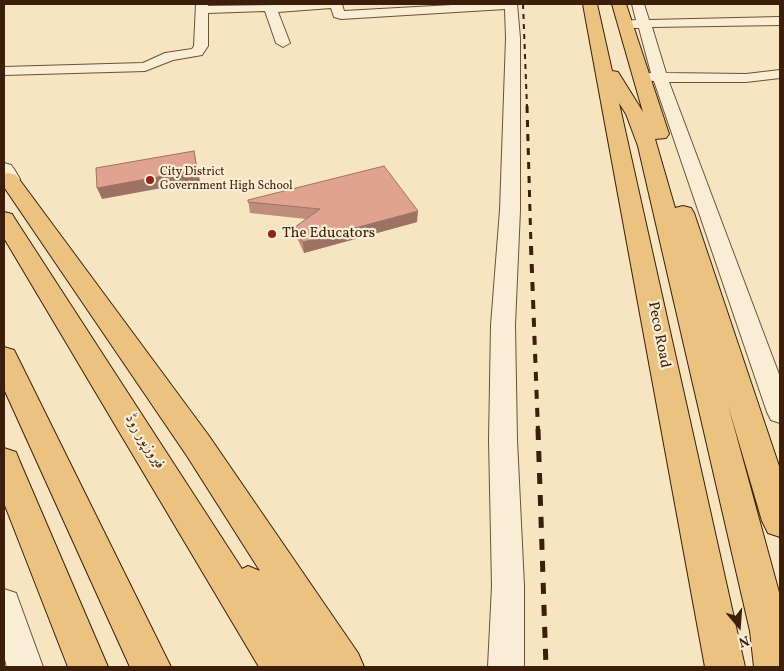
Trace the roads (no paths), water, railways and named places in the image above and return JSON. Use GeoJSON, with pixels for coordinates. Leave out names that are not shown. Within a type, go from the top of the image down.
{"type":"FeatureCollection","features":[{"type":"Feature","properties":{"kind":"main road","name":"Peco Road"},"geometry":{"type":"LineString","coordinates":[[590,4],[725,667]]}},
{"type":"Feature","properties":{"kind":"main road"},"geometry":{"type":"LineString","coordinates":[[630,17],[651,77],[689,235],[780,521]]}},
{"type":"Feature","properties":{"kind":"main road"},"geometry":{"type":"LineString","coordinates":[[602,59],[635,114],[648,146],[770,631],[774,667]]}},
{"type":"Feature","properties":{"kind":"main road"},"geometry":{"type":"LineString","coordinates":[[5,176],[198,446],[344,667]]}},
{"type":"Feature","properties":{"kind":"main road","name":"فیروزپور روڈ"},"geometry":{"type":"LineString","coordinates":[[10,228],[282,667]]}},
{"type":"Feature","properties":{"kind":"main road"},"geometry":{"type":"LineString","coordinates":[[4,358],[151,667]]}},
{"type":"Feature","properties":{"kind":"main road"},"geometry":{"type":"LineString","coordinates":[[4,462],[88,667]]}},
{"type":"Feature","properties":{"kind":"main road"},"geometry":{"type":"LineString","coordinates":[[174,492],[314,667]]}},
{"type":"Feature","properties":{"kind":"street"},"geometry":{"type":"LineString","coordinates":[[4,71],[145,67],[170,56],[197,52],[201,46],[202,7],[336,4],[338,14],[341,15],[511,5],[513,38],[510,210],[503,325],[503,440],[508,586],[506,667]]}},
{"type":"Feature","properties":{"kind":"street"},"geometry":{"type":"LineString","coordinates":[[630,17],[638,4]]}},
{"type":"Feature","properties":{"kind":"street"},"geometry":{"type":"LineString","coordinates":[[272,6],[283,43]]}},
{"type":"Feature","properties":{"kind":"street"},"geometry":{"type":"LineString","coordinates":[[630,17],[780,21]]}},
{"type":"Feature","properties":{"kind":"street"},"geometry":{"type":"LineString","coordinates":[[780,74],[746,78],[651,77],[719,238],[780,412]]}},
{"type":"Feature","properties":{"kind":"street"},"geometry":{"type":"LineString","coordinates":[[689,235],[719,238]]}},
{"type":"Feature","properties":{"kind":"street"},"geometry":{"type":"LineString","coordinates":[[4,605],[25,667]]}},
{"type":"Feature","properties":{"kind":"railway"},"geometry":{"type":"LineString","coordinates":[[523,4],[527,107]]}},
{"type":"Feature","properties":{"kind":"railway"},"geometry":{"type":"LineString","coordinates":[[527,106],[531,247]]}},
{"type":"Feature","properties":{"kind":"railway"},"geometry":{"type":"LineString","coordinates":[[531,246],[538,431]]}},
{"type":"Feature","properties":{"kind":"railway"},"geometry":{"type":"LineString","coordinates":[[538,429],[546,667]]}},
{"type":"Feature","properties":{"kind":"place","name":"City District Government High School"},"geometry":{"type":"Point","coordinates":[150,180]}},
{"type":"Feature","properties":{"kind":"place","name":"The Educators"},"geometry":{"type":"Point","coordinates":[272,234]}}]}
